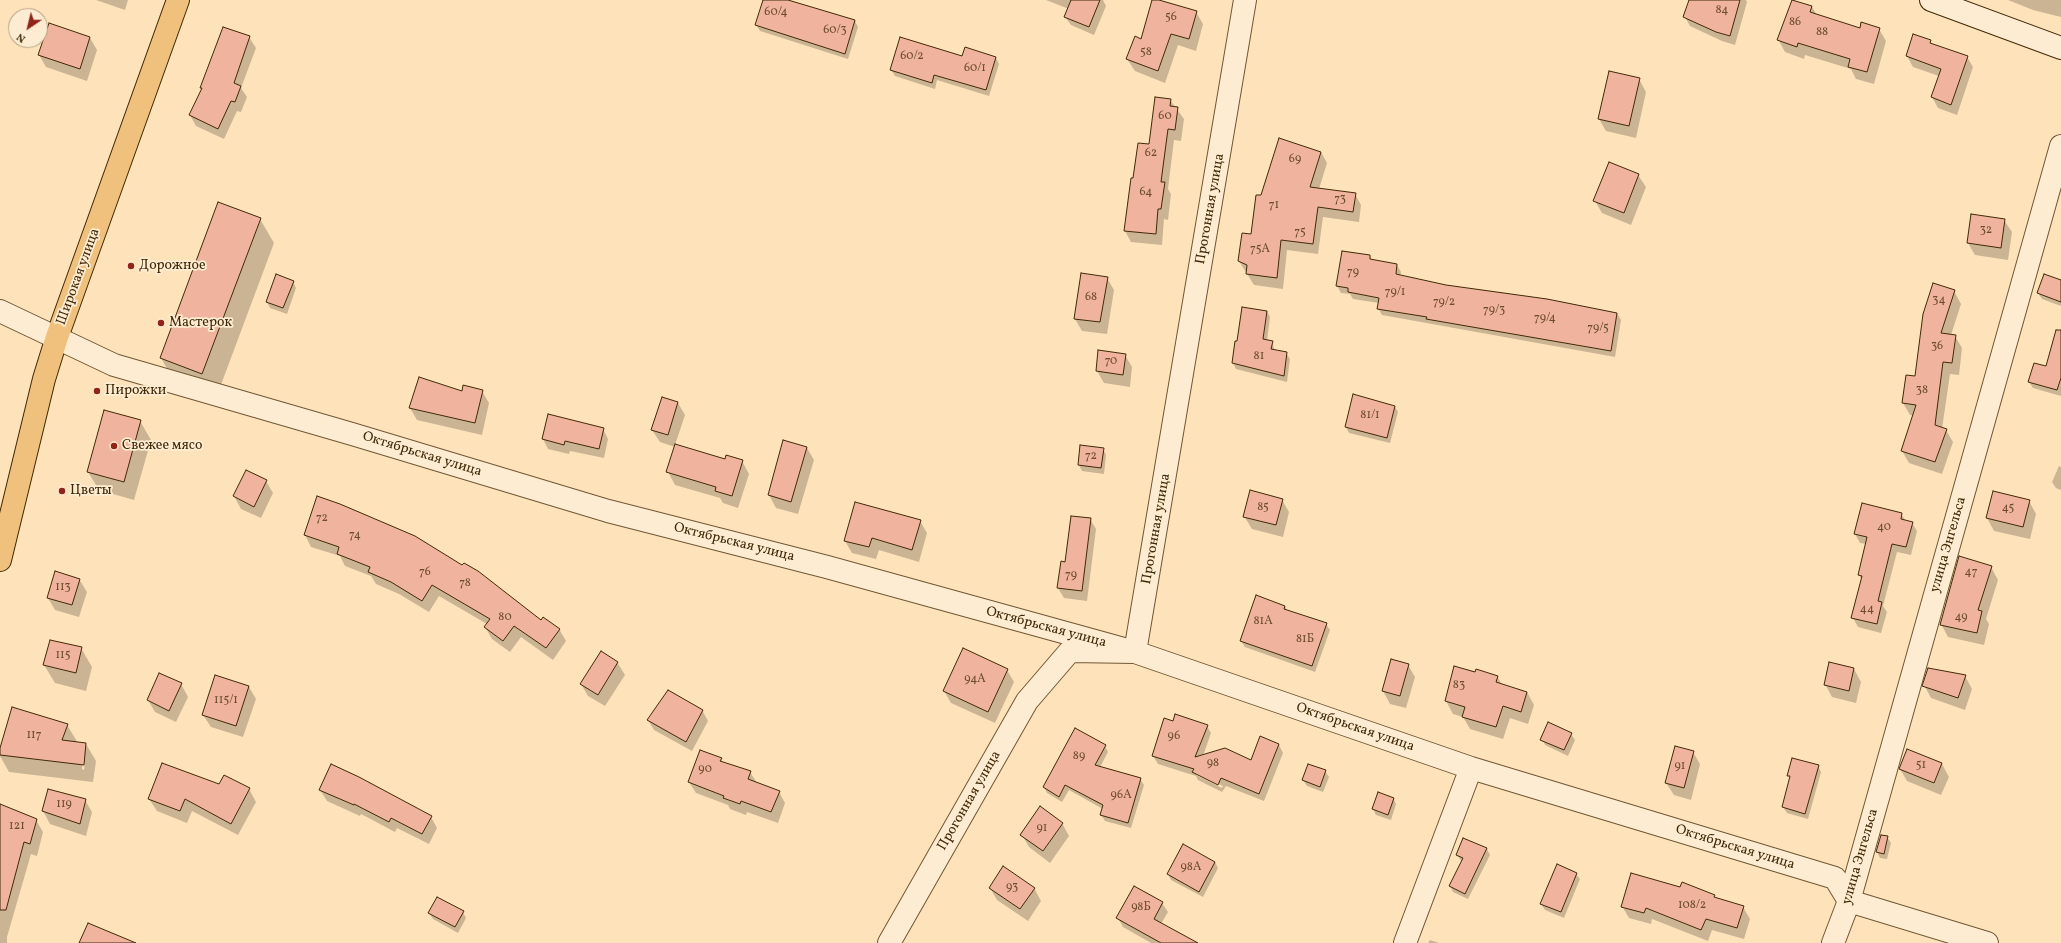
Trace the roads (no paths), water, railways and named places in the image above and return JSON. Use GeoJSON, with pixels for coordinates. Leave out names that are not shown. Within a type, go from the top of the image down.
{"type":"FeatureCollection","features":[{"type":"Feature","properties":{"kind":"main road","name":"Широкая улица"},"geometry":{"type":"LineString","coordinates":[[0,560],[44,378],[57,337],[178,0]]}},
{"type":"Feature","properties":{"kind":"street","name":"Прогонная улица"},"geometry":{"type":"LineString","coordinates":[[889,943],[1027,701],[1070,651],[1135,652],[1246,0]]}},
{"type":"Feature","properties":{"kind":"street"},"geometry":{"type":"LineString","coordinates":[[1931,0],[2061,48]]}},
{"type":"Feature","properties":{"kind":"street","name":"улица Энгельса"},"geometry":{"type":"LineString","coordinates":[[1833,943],[1849,901],[2061,146]]}},
{"type":"Feature","properties":{"kind":"street","name":"Октябрьская улица"},"geometry":{"type":"LineString","coordinates":[[0,311],[114,365],[600,508],[827,567],[1135,652],[1471,768],[1836,878],[1849,901]]}},
{"type":"Feature","properties":{"kind":"street"},"geometry":{"type":"LineString","coordinates":[[1405,943],[1471,768]]}},
{"type":"Feature","properties":{"kind":"street"},"geometry":{"type":"LineString","coordinates":[[1849,901],[1987,943]]}},
{"type":"Feature","properties":{"kind":"place","name":"Дорожное"},"geometry":{"type":"Point","coordinates":[131,266]}},
{"type":"Feature","properties":{"kind":"place","name":"Мастерок"},"geometry":{"type":"Point","coordinates":[161,323]}},
{"type":"Feature","properties":{"kind":"place","name":"Пирожки"},"geometry":{"type":"Point","coordinates":[97,391]}},
{"type":"Feature","properties":{"kind":"place","name":"Свежее мясо"},"geometry":{"type":"Point","coordinates":[114,446]}},
{"type":"Feature","properties":{"kind":"place","name":"Цветы"},"geometry":{"type":"Point","coordinates":[62,491]}}]}
